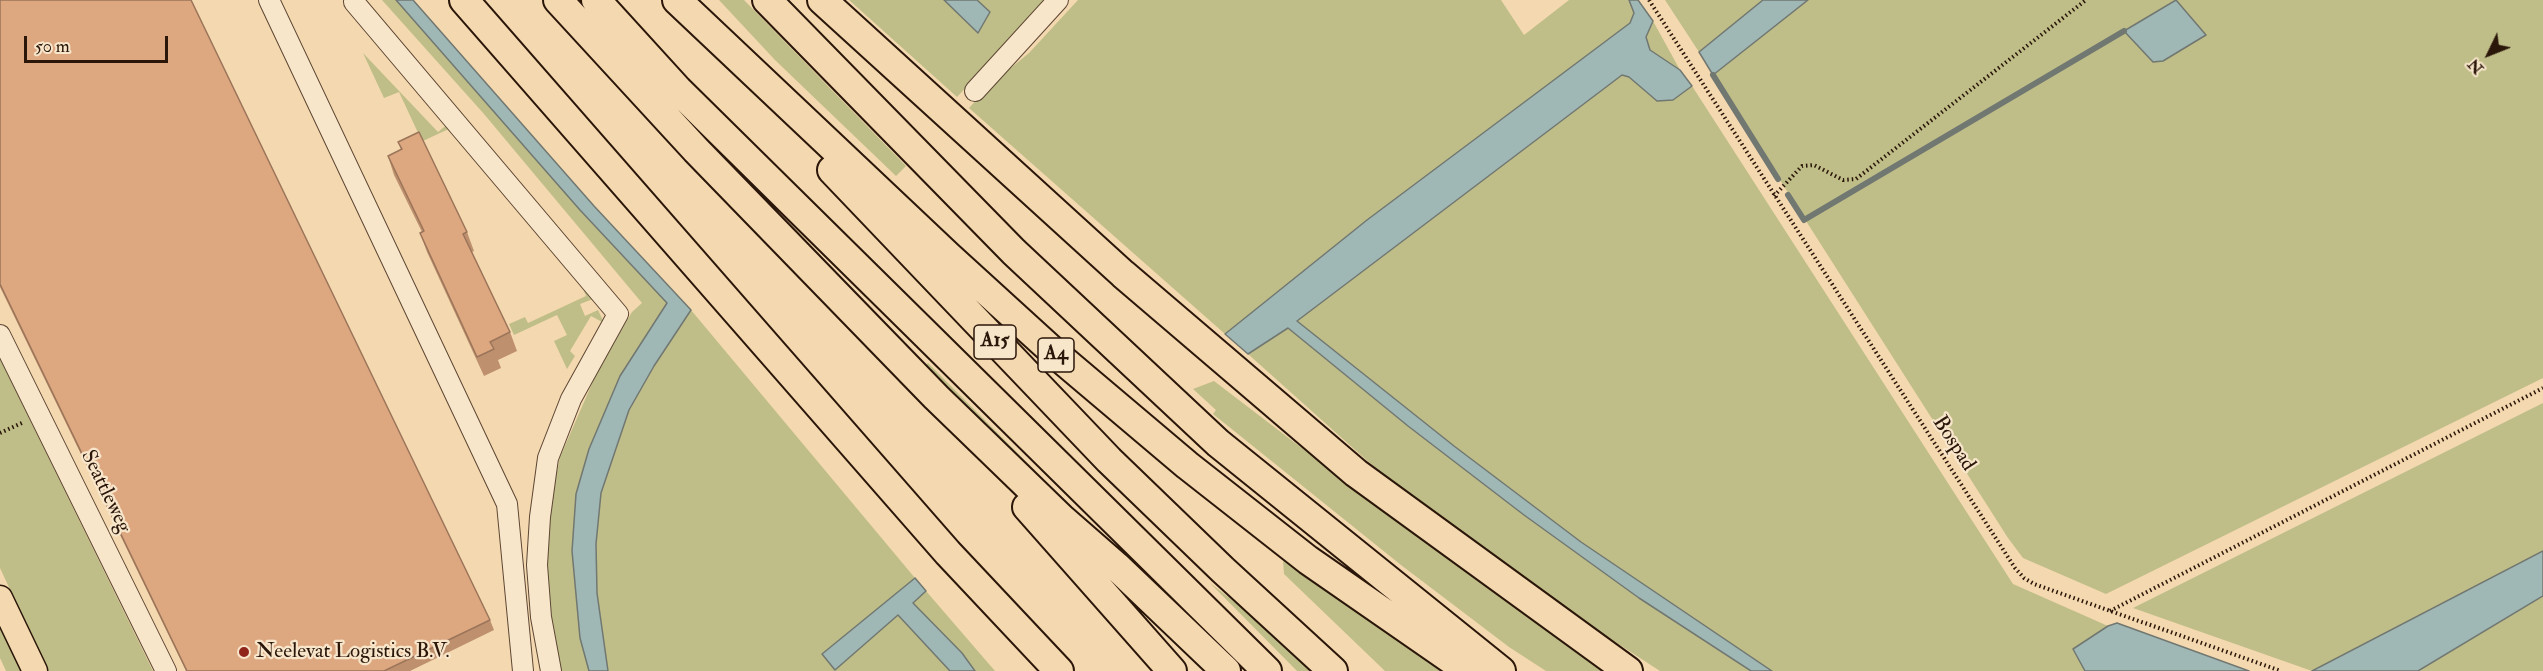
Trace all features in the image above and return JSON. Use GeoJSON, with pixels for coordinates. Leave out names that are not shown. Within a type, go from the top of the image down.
{"type":"FeatureCollection","features":[{"type":"Feature","properties":{"kind":"highway"},"geometry":{"type":"LineString","coordinates":[[464,0],[960,567],[1059,671]]}},
{"type":"Feature","properties":{"kind":"highway"},"geometry":{"type":"LineString","coordinates":[[558,0],[696,150],[936,396],[1061,518],[1116,566],[1226,671]]}},
{"type":"Feature","properties":{"kind":"highway","name":"A15"},"geometry":{"type":"LineString","coordinates":[[596,0],[678,90],[1267,671]]}},
{"type":"Feature","properties":{"kind":"highway","name":"A15"},"geometry":{"type":"LineString","coordinates":[[670,0],[1078,429],[1222,570],[1333,671]]}},
{"type":"Feature","properties":{"kind":"highway","name":"A4"},"geometry":{"type":"LineString","coordinates":[[677,0],[948,256],[1092,385],[1187,465],[1308,560],[1468,671]]}},
{"type":"Feature","properties":{"kind":"highway","name":"A4"},"geometry":{"type":"LineString","coordinates":[[767,0],[1014,252],[1218,443],[1501,671]]}},
{"type":"Feature","properties":{"kind":"highway"},"geometry":{"type":"LineString","coordinates":[[822,0],[1123,274],[1356,473],[1628,671]]}},
{"type":"Feature","properties":{"kind":"highway"},"geometry":{"type":"LineString","coordinates":[[936,396],[1040,523],[1172,671]]}},
{"type":"Feature","properties":{"kind":"highway"},"geometry":{"type":"LineString","coordinates":[[960,567],[1034,671]]}},
{"type":"Feature","properties":{"kind":"main road"},"geometry":{"type":"LineString","coordinates":[[0,598],[35,671]]}},
{"type":"Feature","properties":{"kind":"street"},"geometry":{"type":"LineString","coordinates":[[269,0],[507,504],[523,671]]}},
{"type":"Feature","properties":{"kind":"street"},"geometry":{"type":"LineString","coordinates":[[975,91],[1058,0]]}},
{"type":"Feature","properties":{"kind":"street"},"geometry":{"type":"LineString","coordinates":[[354,2],[618,314],[584,374],[562,420],[548,458],[541,508],[537,565],[541,617],[551,671]]}},
{"type":"Feature","properties":{"kind":"street","name":"Seattleweg"},"geometry":{"type":"LineString","coordinates":[[0,335],[166,671]]}},
{"type":"Feature","properties":{"kind":"path","name":"Bospad"},"geometry":{"type":"LineString","coordinates":[[1649,0],[2015,568],[2024,578],[2034,584],[2281,671]]}},
{"type":"Feature","properties":{"kind":"path"},"geometry":{"type":"LineString","coordinates":[[1774,196],[1802,166],[1814,165],[1843,180],[1856,179],[2086,0]]}},
{"type":"Feature","properties":{"kind":"path"},"geometry":{"type":"LineString","coordinates":[[2110,611],[2543,388]]}},
{"type":"Feature","properties":{"kind":"path"},"geometry":{"type":"LineString","coordinates":[[0,434],[40,415]]}},
{"type":"Feature","properties":{"kind":"shaded area"},"geometry":{"type":"Polygon","coordinates":[[[382,0],[396,0],[580,210],[667,303],[620,376],[589,449],[576,494],[580,638],[589,671],[561,671],[552,625],[547,564],[552,497],[560,457],[598,370],[632,312],[642,303],[484,114],[382,0]]]}},
{"type":"Feature","properties":{"kind":"shaded area"},"geometry":{"type":"Polygon","coordinates":[[[719,0],[744,0],[906,166],[896,176],[775,60],[719,0]]]}},
{"type":"Feature","properties":{"kind":"shaded area"},"geometry":{"type":"Polygon","coordinates":[[[849,0],[944,0],[978,33],[990,12],[977,0],[1048,0],[957,97],[849,0]]]}},
{"type":"Feature","properties":{"kind":"shaded area"},"geometry":{"type":"Polygon","coordinates":[[[1078,0],[1501,0],[1524,35],[1569,0],[1629,0],[1634,13],[1630,23],[1367,220],[1225,334],[969,108],[989,86],[1029,53],[1078,0]]]}},
{"type":"Feature","properties":{"kind":"shaded area"},"geometry":{"type":"Polygon","coordinates":[[[1665,0],[1763,0],[1699,52],[1665,0]]]}},
{"type":"Feature","properties":{"kind":"shaded area"},"geometry":{"type":"Polygon","coordinates":[[[1808,0],[2543,0],[2543,378],[2106,594],[2023,558],[2008,538],[1713,75],[1808,0]]]}},
{"type":"Feature","properties":{"kind":"shaded area"},"geometry":{"type":"Polygon","coordinates":[[[1653,21],[1680,70],[1650,50],[1645,37],[1653,21]]]}},
{"type":"Feature","properties":{"kind":"shaded area"},"geometry":{"type":"Polygon","coordinates":[[[363,53],[438,132],[449,123],[453,127],[410,147],[420,137],[399,92],[384,98],[363,53]]]}},
{"type":"Feature","properties":{"kind":"shaded area"},"geometry":{"type":"Polygon","coordinates":[[[1622,75],[1629,77],[1657,101],[1673,100],[1692,86],[2013,584],[2108,626],[2073,649],[2085,671],[1772,671],[1581,542],[1454,446],[1296,321],[1622,75]]]}},
{"type":"Feature","properties":{"kind":"shaded area"},"geometry":{"type":"Polygon","coordinates":[[[580,282],[593,299],[580,304],[585,316],[598,310],[604,323],[591,316],[570,351],[575,356],[567,369],[554,341],[567,335],[557,315],[514,335],[509,324],[525,317],[528,323],[586,296],[580,282]]]}},
{"type":"Feature","properties":{"kind":"shaded area"},"geometry":{"type":"Polygon","coordinates":[[[691,310],[915,578],[822,654],[835,670],[926,591],[995,671],[608,671],[597,593],[596,544],[601,493],[629,410],[654,366],[691,310]]]}},
{"type":"Feature","properties":{"kind":"shaded area"},"geometry":{"type":"Polygon","coordinates":[[[1288,328],[1408,426],[1524,515],[1639,598],[1751,671],[1660,671],[1534,589],[1401,491],[1248,354],[1288,328]]]}},
{"type":"Feature","properties":{"kind":"shaded area"},"geometry":{"type":"Polygon","coordinates":[[[0,359],[153,671],[48,671],[0,568],[0,359]]]}},
{"type":"Feature","properties":{"kind":"shaded area"},"geometry":{"type":"Polygon","coordinates":[[[928,363],[1122,558],[922,368],[928,363]]]}},
{"type":"Feature","properties":{"kind":"shaded area"},"geometry":{"type":"Polygon","coordinates":[[[1214,381],[1426,543],[1610,671],[1546,671],[1509,647],[1401,565],[1213,414],[1216,410],[1193,389],[1214,381]]]}},
{"type":"Feature","properties":{"kind":"shaded area"},"geometry":{"type":"Polygon","coordinates":[[[2543,403],[2543,551],[2312,671],[2133,608],[2543,403]]]}},
{"type":"Feature","properties":{"kind":"shaded area"},"geometry":{"type":"Polygon","coordinates":[[[1283,561],[1441,671],[1385,671],[1284,574],[1283,561]]]}},
{"type":"Feature","properties":{"kind":"shaded area"},"geometry":{"type":"Polygon","coordinates":[[[1210,583],[1298,651],[1321,671],[1297,671],[1210,583]]]}},
{"type":"Feature","properties":{"kind":"shaded area"},"geometry":{"type":"Polygon","coordinates":[[[2543,596],[2543,671],[2418,671],[2543,596]]]}},
{"type":"Feature","properties":{"kind":"shaded area"},"geometry":{"type":"Polygon","coordinates":[[[0,624],[23,671],[6,671],[0,658],[0,624]]]}},
{"type":"Feature","properties":{"kind":"water"},"geometry":{"type":"Polygon","coordinates":[[[396,0],[413,0],[594,206],[691,310],[654,366],[629,410],[601,493],[596,544],[597,593],[608,671],[589,671],[580,638],[572,551],[576,494],[589,449],[620,376],[667,303],[580,210],[396,0]]]}},
{"type":"Feature","properties":{"kind":"water"},"geometry":{"type":"Polygon","coordinates":[[[944,0],[977,0],[990,12],[978,33],[944,0]]]}},
{"type":"Feature","properties":{"kind":"water"},"geometry":{"type":"Polygon","coordinates":[[[1629,0],[1638,0],[1653,21],[1646,37],[1650,50],[1680,70],[1692,86],[1673,100],[1657,101],[1629,77],[1622,75],[1297,321],[1454,446],[1581,542],[1772,671],[1751,671],[1639,598],[1524,515],[1408,426],[1288,328],[1248,354],[1225,334],[1367,220],[1630,23],[1634,13],[1629,0]]]}},
{"type":"Feature","properties":{"kind":"water"},"geometry":{"type":"Polygon","coordinates":[[[1763,0],[1808,0],[1713,75],[1699,52],[1763,0]]]}},
{"type":"Feature","properties":{"kind":"water"},"geometry":{"type":"Polygon","coordinates":[[[2176,0],[2206,35],[2163,61],[2153,62],[2124,31],[2176,0]]]}},
{"type":"Feature","properties":{"kind":"water"},"geometry":{"type":"Polygon","coordinates":[[[2543,551],[2543,596],[2418,671],[2312,671],[2543,551]]]}},
{"type":"Feature","properties":{"kind":"water"},"geometry":{"type":"Polygon","coordinates":[[[915,578],[926,591],[913,603],[962,653],[975,671],[950,671],[898,615],[835,670],[822,654],[915,578]]]}},
{"type":"Feature","properties":{"kind":"water"},"geometry":{"type":"Polygon","coordinates":[[[2117,623],[2249,671],[2085,671],[2073,649],[2108,626],[2117,623]]]}},
{"type":"Feature","properties":{"kind":"building"},"geometry":{"type":"Polygon","coordinates":[[[0,0],[191,0],[490,620],[384,671],[187,671],[0,284],[0,0]]]}},
{"type":"Feature","properties":{"kind":"building"},"geometry":{"type":"Polygon","coordinates":[[[419,132],[467,232],[463,234],[510,332],[490,342],[494,349],[477,357],[420,233],[424,231],[388,156],[402,149],[398,142],[419,132]]]}},
{"type":"Feature","properties":{"kind":"waterway"},"geometry":{"type":"LineString","coordinates":[[1788,195],[1804,220],[2124,31]]}},
{"type":"Feature","properties":{"kind":"waterway"},"geometry":{"type":"LineString","coordinates":[[1713,75],[1778,179]]}},
{"type":"Feature","properties":{"kind":"place","name":"Neelevat Logistics B.V."},"geometry":{"type":"Point","coordinates":[244,652]}}]}
